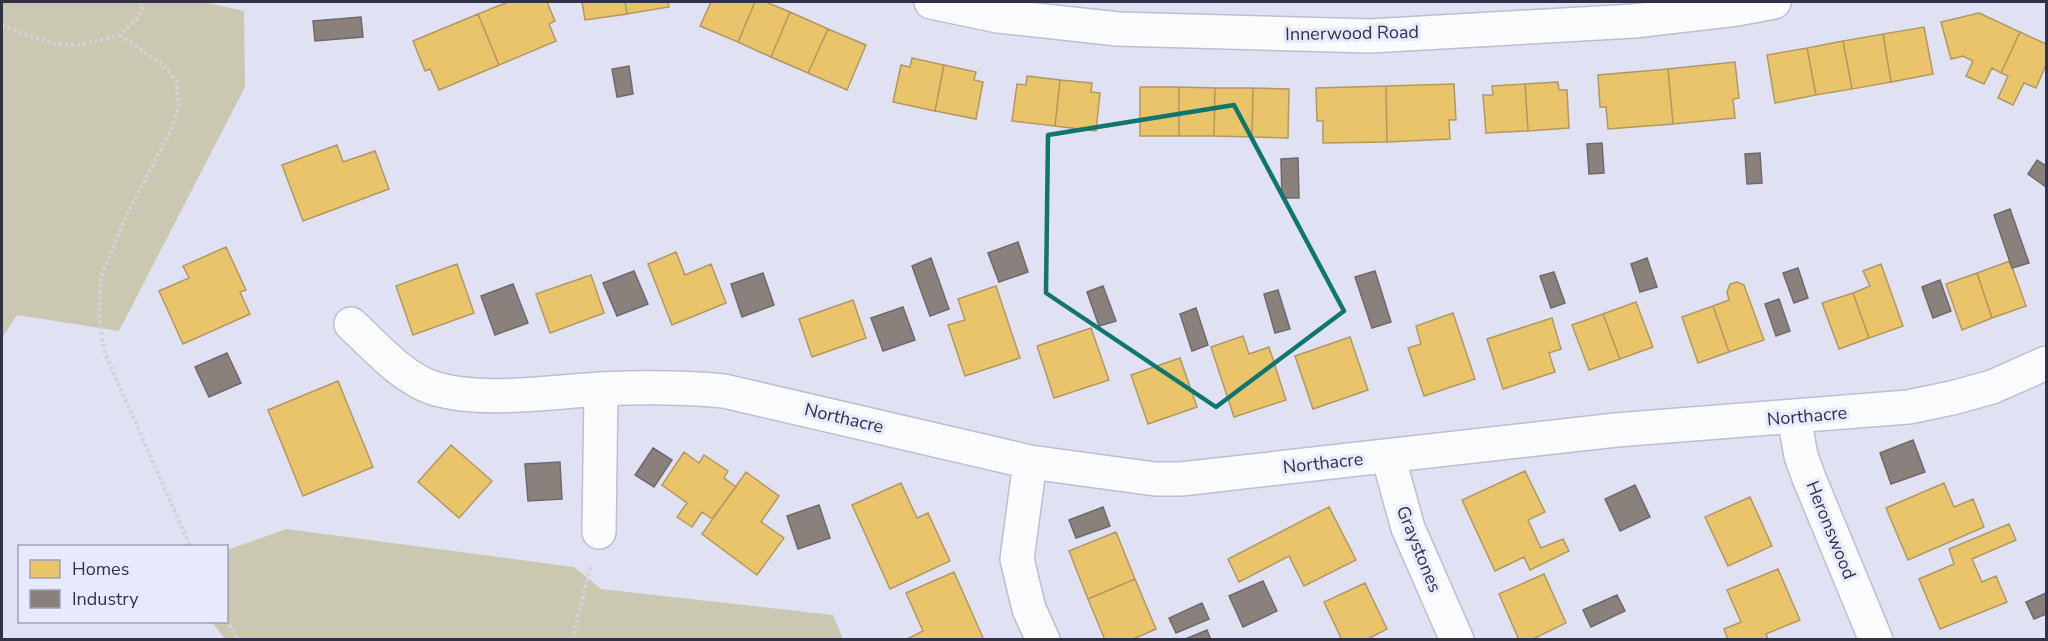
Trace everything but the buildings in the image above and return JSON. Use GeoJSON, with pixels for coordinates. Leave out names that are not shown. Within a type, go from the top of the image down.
{"type":"FeatureCollection","features":[{"type":"Feature","properties":{"kind":"street","name":"Innerwood Road"},"geometry":{"type":"LineString","coordinates":[[931,2],[998,16],[1118,29],[1370,36],[1521,14],[1634,21],[1737,9],[1773,2]]}},
{"type":"Feature","properties":{"kind":"street","name":"Northacre"},"geometry":{"type":"LineString","coordinates":[[351,324],[409,376],[432,387],[464,394],[519,394],[672,386],[723,391],[1030,462],[1155,479],[1181,479],[1616,430],[1908,407],[1992,387],[2046,363]]}},
{"type":"Feature","properties":{"kind":"street"},"geometry":{"type":"LineString","coordinates":[[599,532],[601,389]]}},
{"type":"Feature","properties":{"kind":"street","name":"Heronswood"},"geometry":{"type":"LineString","coordinates":[[1794,417],[1801,456],[1809,478],[1876,639]]}},
{"type":"Feature","properties":{"kind":"street","name":"Graystones"},"geometry":{"type":"LineString","coordinates":[[1388,456],[1408,528],[1457,639]]}},
{"type":"Feature","properties":{"kind":"street"},"geometry":{"type":"LineString","coordinates":[[1030,462],[1017,559],[1029,609],[1043,639]]}},
{"type":"Feature","properties":{"kind":"path"},"geometry":{"type":"LineString","coordinates":[[2,26],[55,44],[80,45],[120,35],[138,18],[143,7],[141,2]]}},
{"type":"Feature","properties":{"kind":"path"},"geometry":{"type":"LineString","coordinates":[[120,35],[164,66],[176,81],[179,106],[172,128],[127,214],[101,277],[99,315],[105,351],[190,545]]}},
{"type":"Feature","properties":{"kind":"path"},"geometry":{"type":"LineString","coordinates":[[572,639],[599,532]]}},
{"type":"Feature","properties":{"kind":"path"},"geometry":{"type":"LineString","coordinates":[[228,623],[238,639]]}},
{"type":"Feature","properties":{"kind":"highlighted area"},"geometry":{"type":"Polygon","coordinates":[[[1234,105],[1344,311],[1216,407],[1046,293],[1048,135],[1234,105]]]}},
{"type":"Feature","properties":{"kind":"shaded area"},"geometry":{"type":"Polygon","coordinates":[[[2,2],[204,2],[244,11],[245,87],[119,331],[17,315],[2,338],[2,2]]]}},
{"type":"Feature","properties":{"kind":"shaded area"},"geometry":{"type":"Polygon","coordinates":[[[286,529],[574,567],[601,589],[833,615],[843,639],[225,639],[213,623],[228,623],[228,550],[286,529]]]}}]}
